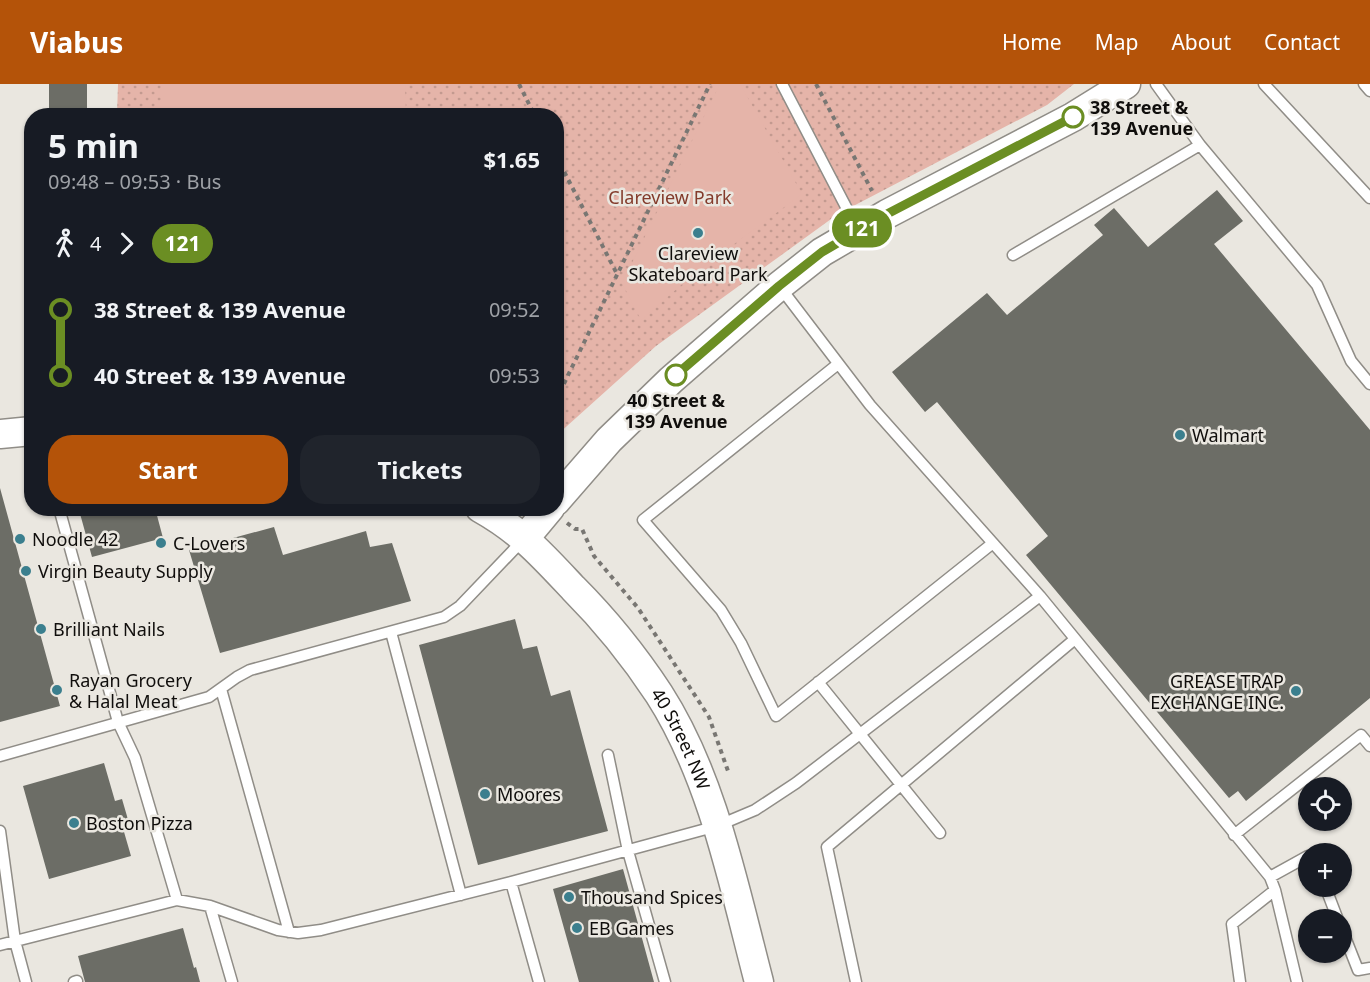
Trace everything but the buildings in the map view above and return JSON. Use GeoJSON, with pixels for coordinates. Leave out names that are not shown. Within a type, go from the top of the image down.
{"type":"FeatureCollection","features":[{"type":"Feature","properties":{"kind":"street"},"geometry":{"type":"LineString","coordinates":[[564,492],[609,440],[671,380],[779,286],[822,252],[858,230],[1073,117],[1126,84]]}},
{"type":"Feature","properties":{"kind":"street"},"geometry":{"type":"LineString","coordinates":[[0,434],[24,432]]}},
{"type":"Feature","properties":{"kind":"street","name":"40 Street NW"},"geometry":{"type":"LineString","coordinates":[[494,516],[525,538],[606,621],[659,695],[697,771],[717,826],[759,982]]}},
{"type":"Feature","properties":{"kind":"street"},"geometry":{"type":"LineString","coordinates":[[525,538],[543,516]]}},
{"type":"Feature","properties":{"kind":"lane"},"geometry":{"type":"LineString","coordinates":[[782,84],[858,230]]}},
{"type":"Feature","properties":{"kind":"lane"},"geometry":{"type":"LineString","coordinates":[[1156,84],[1200,145],[1317,285],[1351,361],[1370,384]]}},
{"type":"Feature","properties":{"kind":"lane"},"geometry":{"type":"LineString","coordinates":[[1264,84],[1370,198]]}},
{"type":"Feature","properties":{"kind":"lane"},"geometry":{"type":"LineString","coordinates":[[1364,84],[1370,91]]}},
{"type":"Feature","properties":{"kind":"lane"},"geometry":{"type":"LineString","coordinates":[[1013,255],[1200,145]]}},
{"type":"Feature","properties":{"kind":"lane"},"geometry":{"type":"LineString","coordinates":[[779,286],[870,405],[1040,596],[1270,877],[1297,982]]}},
{"type":"Feature","properties":{"kind":"lane"},"geometry":{"type":"LineString","coordinates":[[838,364],[643,520],[721,610],[741,643],[776,716],[993,543]]}},
{"type":"Feature","properties":{"kind":"lane"},"geometry":{"type":"LineString","coordinates":[[61,516],[118,722],[135,758],[177,900]]}},
{"type":"Feature","properties":{"kind":"lane"},"geometry":{"type":"LineString","coordinates":[[0,756],[209,697],[249,670],[431,622],[453,612],[525,538]]}},
{"type":"Feature","properties":{"kind":"lane"},"geometry":{"type":"LineString","coordinates":[[0,945],[177,900],[210,906],[278,930],[298,933],[321,930],[511,882],[717,826],[755,810],[796,783],[1040,596]]}},
{"type":"Feature","properties":{"kind":"lane"},"geometry":{"type":"LineString","coordinates":[[391,632],[461,895]]}},
{"type":"Feature","properties":{"kind":"lane"},"geometry":{"type":"LineString","coordinates":[[856,982],[827,847],[1075,639]]}},
{"type":"Feature","properties":{"kind":"lane"},"geometry":{"type":"LineString","coordinates":[[818,682],[940,833]]}},
{"type":"Feature","properties":{"kind":"lane"},"geometry":{"type":"LineString","coordinates":[[221,689],[289,932]]}},
{"type":"Feature","properties":{"kind":"lane"},"geometry":{"type":"LineString","coordinates":[[1234,835],[1361,735],[1370,746]]}},
{"type":"Feature","properties":{"kind":"lane"},"geometry":{"type":"LineString","coordinates":[[608,755],[628,850],[665,982]]}},
{"type":"Feature","properties":{"kind":"lane"},"geometry":{"type":"LineString","coordinates":[[0,831],[15,941],[26,982]]}},
{"type":"Feature","properties":{"kind":"lane"},"geometry":{"type":"LineString","coordinates":[[1270,877],[1298,862]]}},
{"type":"Feature","properties":{"kind":"lane"},"geometry":{"type":"LineString","coordinates":[[511,882],[538,982]]}},
{"type":"Feature","properties":{"kind":"lane"},"geometry":{"type":"LineString","coordinates":[[1240,982],[1233,924],[1275,890]]}},
{"type":"Feature","properties":{"kind":"lane"},"geometry":{"type":"LineString","coordinates":[[210,906],[232,982]]}},
{"type":"Feature","properties":{"kind":"lane"},"geometry":{"type":"LineString","coordinates":[[1352,955],[1358,970],[1370,968]]}},
{"type":"Feature","properties":{"kind":"path"},"geometry":{"type":"LineString","coordinates":[[519,84],[532,108]]}},
{"type":"Feature","properties":{"kind":"path"},"geometry":{"type":"LineString","coordinates":[[564,383],[710,84]]}},
{"type":"Feature","properties":{"kind":"path"},"geometry":{"type":"LineString","coordinates":[[816,84],[872,190]]}},
{"type":"Feature","properties":{"kind":"path"},"geometry":{"type":"LineString","coordinates":[[564,171],[617,274]]}},
{"type":"Feature","properties":{"kind":"green space","name":"Clareview Park"},"geometry":{"type":"Polygon","coordinates":[[[118,84],[1074,84],[1047,105],[838,214],[656,346],[564,429],[564,108],[117,108],[118,84]]]}},
{"type":"Feature","properties":{"kind":"green space"},"geometry":{"type":"Polygon","coordinates":[[[162,84],[405,84],[406,108],[162,108],[162,84]]]}},
{"type":"Feature","properties":{"kind":"green space","name":"Clareview Skateboard Park"},"geometry":{"type":"Polygon","coordinates":[[[720,84],[740,84],[802,194],[695,273],[641,320],[622,283],[720,84]]]}},
{"type":"Feature","properties":{"kind":"bus line","name":"121"},"geometry":{"type":"LineString","coordinates":[[676,375],[822,252],[887,214],[1073,117]]}},
{"type":"Feature","properties":{"kind":"place","name":"38 Street & 139 Avenue"},"geometry":{"type":"Point","coordinates":[1073,117]}},
{"type":"Feature","properties":{"kind":"place","name":"Clareview Skateboard Park"},"geometry":{"type":"Point","coordinates":[698,233]}},
{"type":"Feature","properties":{"kind":"place","name":"40 Street & 139 Avenue"},"geometry":{"type":"Point","coordinates":[676,375]}},
{"type":"Feature","properties":{"kind":"place","name":"Walmart"},"geometry":{"type":"Point","coordinates":[1180,435]}},
{"type":"Feature","properties":{"kind":"place","name":"Noodle 42"},"geometry":{"type":"Point","coordinates":[20,539]}},
{"type":"Feature","properties":{"kind":"place","name":"C-Lovers"},"geometry":{"type":"Point","coordinates":[161,543]}},
{"type":"Feature","properties":{"kind":"place","name":"Virgin Beauty Supply"},"geometry":{"type":"Point","coordinates":[26,571]}},
{"type":"Feature","properties":{"kind":"place","name":"Brilliant Nails"},"geometry":{"type":"Point","coordinates":[41,629]}},
{"type":"Feature","properties":{"kind":"place","name":"Rayan Grocery & Halal Meat"},"geometry":{"type":"Point","coordinates":[57,690]}},
{"type":"Feature","properties":{"kind":"place","name":"GREASE TRAP EXCHANGE INC."},"geometry":{"type":"Point","coordinates":[1296,691]}},
{"type":"Feature","properties":{"kind":"place","name":"Moores"},"geometry":{"type":"Point","coordinates":[485,794]}},
{"type":"Feature","properties":{"kind":"place","name":"Boston Pizza"},"geometry":{"type":"Point","coordinates":[74,823]}},
{"type":"Feature","properties":{"kind":"place","name":"Thousand Spices"},"geometry":{"type":"Point","coordinates":[569,897]}},
{"type":"Feature","properties":{"kind":"place","name":"EB Games"},"geometry":{"type":"Point","coordinates":[577,928]}}]}
